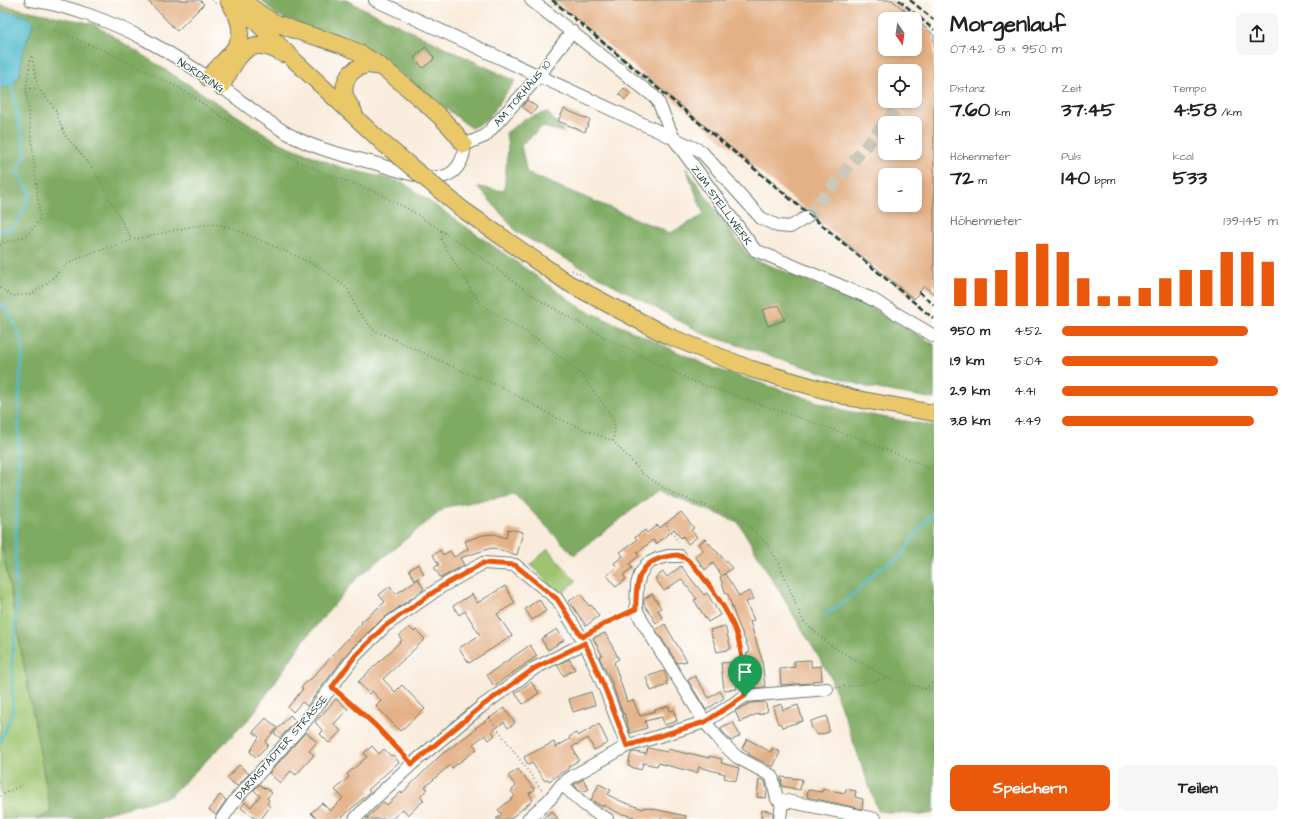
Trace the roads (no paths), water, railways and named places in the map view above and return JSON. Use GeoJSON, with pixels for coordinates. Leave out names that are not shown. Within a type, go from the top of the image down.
{"type":"FeatureCollection","features":[{"type":"Feature","properties":{"kind":"main road"},"geometry":{"type":"LineString","coordinates":[[235,0],[296,62],[384,144],[462,209],[568,283],[666,335],[758,371],[852,398],[934,413]]}},
{"type":"Feature","properties":{"kind":"main road"},"geometry":{"type":"LineString","coordinates":[[242,0],[282,26],[350,48],[368,57],[389,72],[439,116],[455,132],[464,145]]}},
{"type":"Feature","properties":{"kind":"main road"},"geometry":{"type":"LineString","coordinates":[[215,82],[241,38],[240,23],[235,12],[223,4]]}},
{"type":"Feature","properties":{"kind":"main road"},"geometry":{"type":"LineString","coordinates":[[215,82],[241,55],[249,48],[256,46],[264,45],[272,48],[296,62]]}},
{"type":"Feature","properties":{"kind":"main road"},"geometry":{"type":"LineString","coordinates":[[361,124],[345,95],[346,81],[356,68],[371,65],[380,67]]}},
{"type":"Feature","properties":{"kind":"street","name":"ZUM STELLWERK"},"geometry":{"type":"LineString","coordinates":[[375,0],[674,139],[755,250],[870,298],[934,336]]}},
{"type":"Feature","properties":{"kind":"street"},"geometry":{"type":"LineString","coordinates":[[531,0],[657,99],[674,139],[701,151],[761,218],[778,226],[790,227],[807,217]]}},
{"type":"Feature","properties":{"kind":"street","name":"NORDRING"},"geometry":{"type":"LineString","coordinates":[[38,1],[88,14],[144,39],[215,82],[254,112],[295,137],[320,148],[414,174],[434,177],[450,174],[460,164],[464,153],[464,145]]}},
{"type":"Feature","properties":{"kind":"street","name":"AM TORHAUS 10"},"geometry":{"type":"LineString","coordinates":[[464,145],[485,136],[539,76],[572,31]]}},
{"type":"Feature","properties":{"kind":"street"},"geometry":{"type":"LineString","coordinates":[[680,556],[668,556],[647,564],[640,574],[637,585],[636,609],[705,722],[737,757],[772,776],[777,799],[875,819]]}},
{"type":"Feature","properties":{"kind":"street","name":"DARMSTÄDTER STRASSE"},"geometry":{"type":"LineString","coordinates":[[222,819],[236,799],[304,723],[356,655],[385,626],[428,595],[483,563],[515,565],[557,599],[583,640],[606,691],[627,746]]}},
{"type":"Feature","properties":{"kind":"street"},"geometry":{"type":"LineString","coordinates":[[355,819],[412,764],[482,706],[535,668],[583,640]]}},
{"type":"Feature","properties":{"kind":"street"},"geometry":{"type":"LineString","coordinates":[[528,819],[549,800],[562,784],[573,776],[627,746],[705,722],[745,696],[827,689]]}},
{"type":"Feature","properties":{"kind":"street"},"geometry":{"type":"LineString","coordinates":[[562,784],[597,815],[607,819]]}},
{"type":"Feature","properties":{"kind":"street"},"geometry":{"type":"LineString","coordinates":[[780,819],[782,801]]}},
{"type":"Feature","properties":{"kind":"water"},"geometry":{"type":"Polygon","coordinates":[[[5,12],[26,17],[32,22],[33,26],[22,53],[20,74],[15,83],[3,88],[0,87],[0,13],[5,12]]]}},
{"type":"Feature","properties":{"kind":"waterway"},"geometry":{"type":"LineString","coordinates":[[0,231],[14,228],[24,210],[30,193],[17,172],[26,155],[11,85]]}},
{"type":"Feature","properties":{"kind":"waterway"},"geometry":{"type":"LineString","coordinates":[[0,302],[12,317],[23,345],[20,383],[18,503],[15,552],[17,597],[12,666],[13,711],[0,742]]}},
{"type":"Feature","properties":{"kind":"waterway"},"geometry":{"type":"LineString","coordinates":[[826,615],[847,600],[879,569],[900,558],[914,537],[934,512]]}},
{"type":"Feature","properties":{"kind":"tunnel"},"geometry":{"type":"LineString","coordinates":[[807,217],[897,108]]}},
{"type":"Feature","properties":{"kind":"railway"},"geometry":{"type":"LineString","coordinates":[[552,0],[934,319]]}},
{"type":"Feature","properties":{"kind":"railway"},"geometry":{"type":"LineString","coordinates":[[899,0],[934,30]]}},
{"type":"Feature","properties":{"kind":"railway"},"geometry":{"type":"LineString","coordinates":[[910,0],[934,20]]}},
{"type":"Feature","properties":{"kind":"railway"},"geometry":{"type":"LineString","coordinates":[[919,292],[934,305]]}}]}
